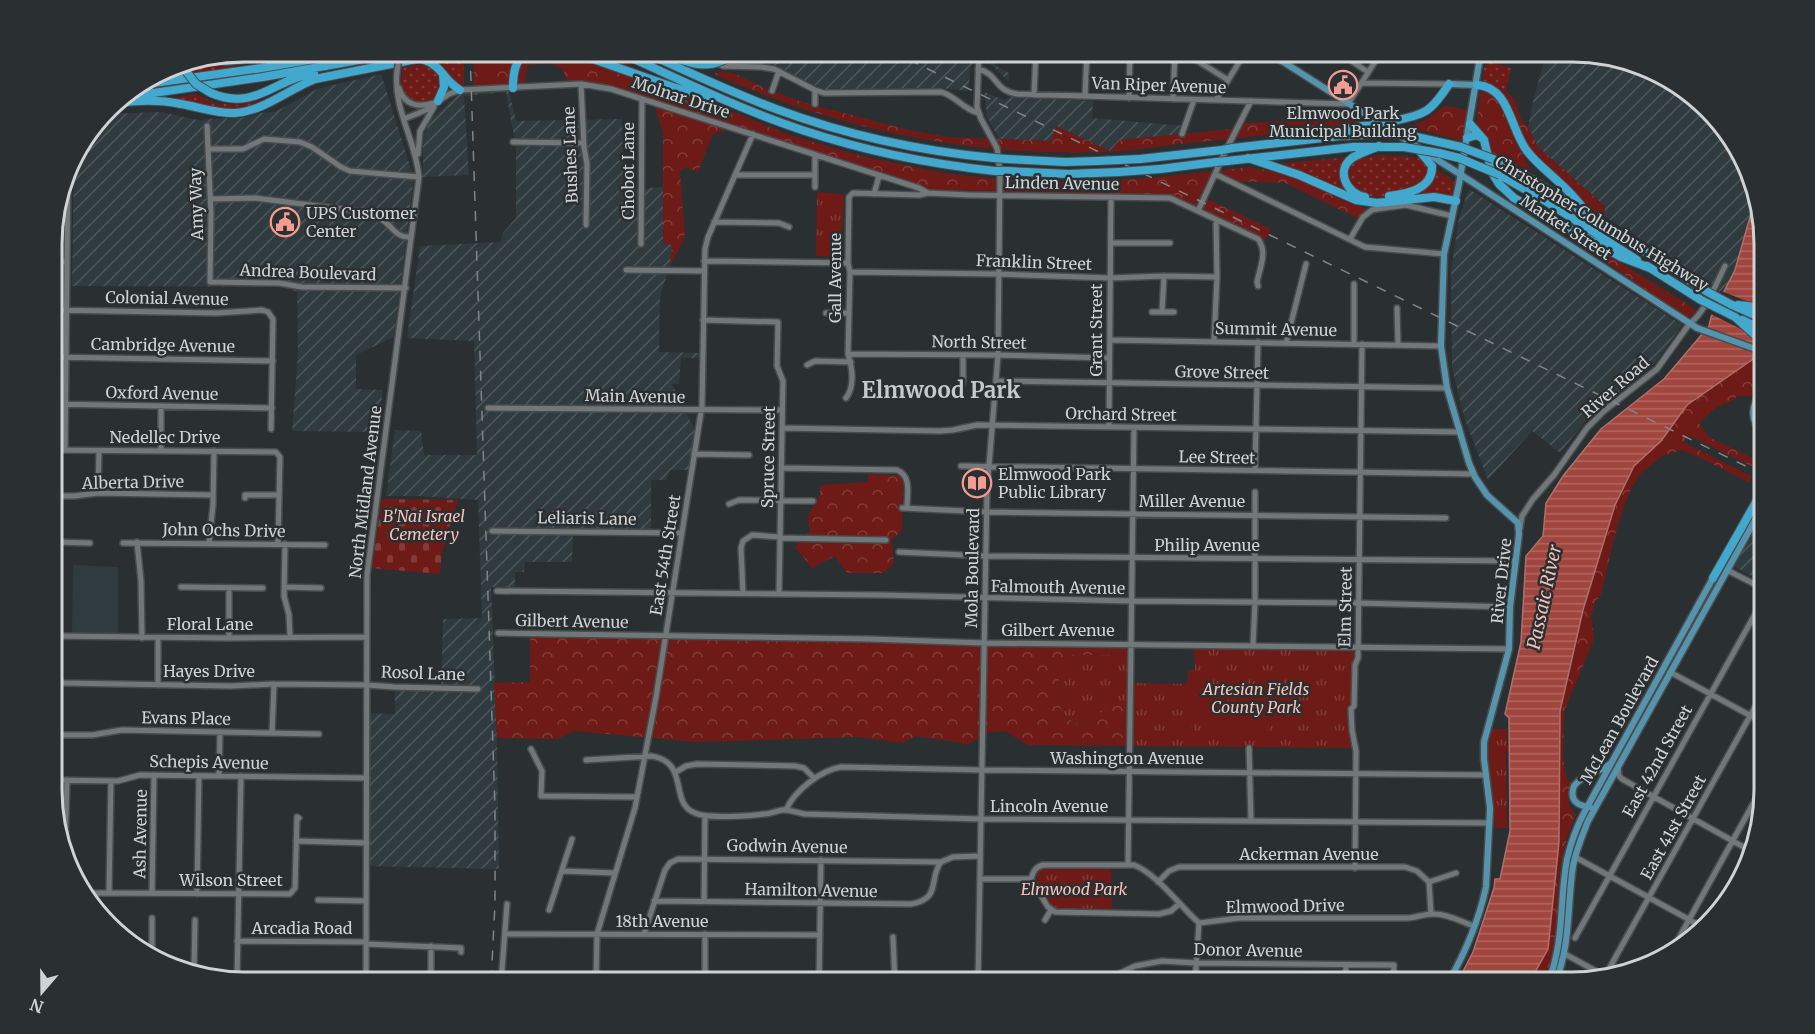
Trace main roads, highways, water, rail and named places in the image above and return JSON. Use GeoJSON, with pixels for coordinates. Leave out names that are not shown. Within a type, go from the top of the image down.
{"type":"FeatureCollection","features":[{"type":"Feature","properties":{"kind":"highway"},"geometry":{"type":"LineString","coordinates":[[159,82],[297,62]]}},
{"type":"Feature","properties":{"kind":"highway"},"geometry":{"type":"LineString","coordinates":[[186,71],[196,84],[211,93],[230,99],[247,99],[309,73],[337,69],[354,62]]}},
{"type":"Feature","properties":{"kind":"highway"},"geometry":{"type":"LineString","coordinates":[[139,95],[354,62]]}},
{"type":"Feature","properties":{"kind":"highway"},"geometry":{"type":"LineString","coordinates":[[130,102],[163,101],[216,112],[238,113],[258,107],[296,87],[315,80],[405,62]]}},
{"type":"Feature","properties":{"kind":"highway"},"geometry":{"type":"LineString","coordinates":[[428,62],[441,70],[453,86],[460,90]]}},
{"type":"Feature","properties":{"kind":"highway"},"geometry":{"type":"LineString","coordinates":[[513,88],[514,71],[517,62]]}},
{"type":"Feature","properties":{"kind":"highway"},"geometry":{"type":"LineString","coordinates":[[597,62],[639,75]]}},
{"type":"Feature","properties":{"kind":"highway"},"geometry":{"type":"LineString","coordinates":[[602,62],[689,92],[732,103]]}},
{"type":"Feature","properties":{"kind":"highway","name":"Christopher Columbus Highway"},"geometry":{"type":"LineString","coordinates":[[641,62],[732,103],[802,130],[860,147],[933,163],[995,171],[1068,174],[1160,169],[1216,162],[1233,148],[1354,135],[1412,136],[1461,147],[1493,159],[1533,180],[1706,291],[1753,314]]}},
{"type":"Feature","properties":{"kind":"highway","name":"Christopher Columbus Highway"},"geometry":{"type":"LineString","coordinates":[[667,62],[752,100],[824,125],[911,147],[994,158],[1065,162],[1225,154],[1248,159],[1379,146],[1404,147],[1439,153],[1459,158],[1500,175],[1547,202],[1603,243],[1650,268],[1701,300],[1753,325]]}},
{"type":"Feature","properties":{"kind":"highway"},"geometry":{"type":"LineString","coordinates":[[688,62],[695,65],[713,65],[720,62]]}},
{"type":"Feature","properties":{"kind":"highway"},"geometry":{"type":"LineString","coordinates":[[438,101],[445,82],[441,70]]}},
{"type":"Feature","properties":{"kind":"highway"},"geometry":{"type":"LineString","coordinates":[[1284,142],[1410,117],[1427,111],[1438,102],[1449,84]]}},
{"type":"Feature","properties":{"kind":"highway"},"geometry":{"type":"LineString","coordinates":[[1477,85],[1487,86],[1499,93],[1516,134],[1528,152],[1566,188],[1594,220]]}},
{"type":"Feature","properties":{"kind":"highway"},"geometry":{"type":"LineString","coordinates":[[1470,124],[1484,141],[1490,165],[1499,184],[1506,192],[1522,204],[1603,243]]}},
{"type":"Feature","properties":{"kind":"highway"},"geometry":{"type":"LineString","coordinates":[[1467,138],[1477,135],[1484,141]]}},
{"type":"Feature","properties":{"kind":"highway"},"geometry":{"type":"LineString","coordinates":[[1379,146],[1355,157],[1346,167],[1344,177],[1346,184],[1349,190],[1358,195],[1377,198],[1393,196],[1424,186],[1431,177],[1431,166],[1417,148]]}},
{"type":"Feature","properties":{"kind":"highway"},"geometry":{"type":"LineString","coordinates":[[1248,159],[1299,175],[1356,200],[1377,202],[1434,197],[1456,201]]}},
{"type":"Feature","properties":{"kind":"highway"},"geometry":{"type":"LineString","coordinates":[[1730,304],[1753,307]]}},
{"type":"Feature","properties":{"kind":"highway"},"geometry":{"type":"LineString","coordinates":[[1735,317],[1753,333]]}},
{"type":"Feature","properties":{"kind":"highway","name":"McLean Boulevard"},"geometry":{"type":"LineString","coordinates":[[1713,578],[1753,507]]}},
{"type":"Feature","properties":{"kind":"main road","name":"Market Street"},"geometry":{"type":"LineString","coordinates":[[1287,62],[1331,93],[1700,330],[1753,348]]}},
{"type":"Feature","properties":{"kind":"main road","name":"River Drive"},"geometry":{"type":"LineString","coordinates":[[1454,972],[1466,948],[1486,886],[1490,797],[1483,750],[1486,730],[1509,649],[1510,607],[1519,529],[1515,520],[1487,495],[1474,474],[1447,388],[1441,346],[1444,254],[1461,175],[1480,62]]}},
{"type":"Feature","properties":{"kind":"main road"},"geometry":{"type":"LineString","coordinates":[[1449,84],[1477,85]]}},
{"type":"Feature","properties":{"kind":"main road","name":"McLean Boulevard"},"geometry":{"type":"LineString","coordinates":[[1551,972],[1560,942],[1568,857],[1576,830],[1587,807],[1670,672],[1753,524]]}},
{"type":"Feature","properties":{"kind":"main road","name":"McLean Boulevard"},"geometry":{"type":"LineString","coordinates":[[1558,972],[1568,932],[1571,886],[1581,836],[1615,763],[1713,578]]}},
{"type":"Feature","properties":{"kind":"main road"},"geometry":{"type":"LineString","coordinates":[[1596,806],[1580,806],[1575,802],[1572,797],[1574,786],[1578,781],[1615,763]]}},
{"type":"Feature","properties":{"kind":"water","name":"Passaic River"},"geometry":{"type":"Polygon","coordinates":[[[1751,214],[1753,232],[1753,359],[1687,405],[1661,441],[1634,466],[1615,505],[1583,610],[1560,711],[1559,842],[1548,949],[1535,972],[1463,972],[1473,952],[1495,879],[1500,879],[1510,831],[1509,718],[1505,714],[1521,642],[1526,556],[1543,536],[1546,503],[1563,476],[1601,429],[1664,379],[1709,326],[1711,317],[1735,270],[1751,214]]]}},
{"type":"Feature","properties":{"kind":"railway"},"geometry":{"type":"LineString","coordinates":[[470,62],[495,809],[495,904],[492,972]]}},
{"type":"Feature","properties":{"kind":"railway"},"geometry":{"type":"LineString","coordinates":[[914,62],[1753,470]]}},
{"type":"Feature","properties":{"kind":"place","name":"Elmwood Park Municipal Building"},"geometry":{"type":"Point","coordinates":[1343,85]}},
{"type":"Feature","properties":{"kind":"place","name":"UPS Customer Center"},"geometry":{"type":"Point","coordinates":[285,222]}},
{"type":"Feature","properties":{"kind":"place","name":"Elmwood Park Public Library"},"geometry":{"type":"Point","coordinates":[977,483]}},
{"type":"Feature","properties":{"kind":"district","name":"Elmwood Park"},"geometry":{"type":"Point","coordinates":[941,390]}},
{"type":"Feature","properties":{"kind":"park label","name":"B'Nai Israel Cemetery"},"geometry":{"type":"Point","coordinates":[424,525]}},
{"type":"Feature","properties":{"kind":"park label","name":"Artesian Fields County Park"},"geometry":{"type":"Point","coordinates":[1256,698]}}]}
